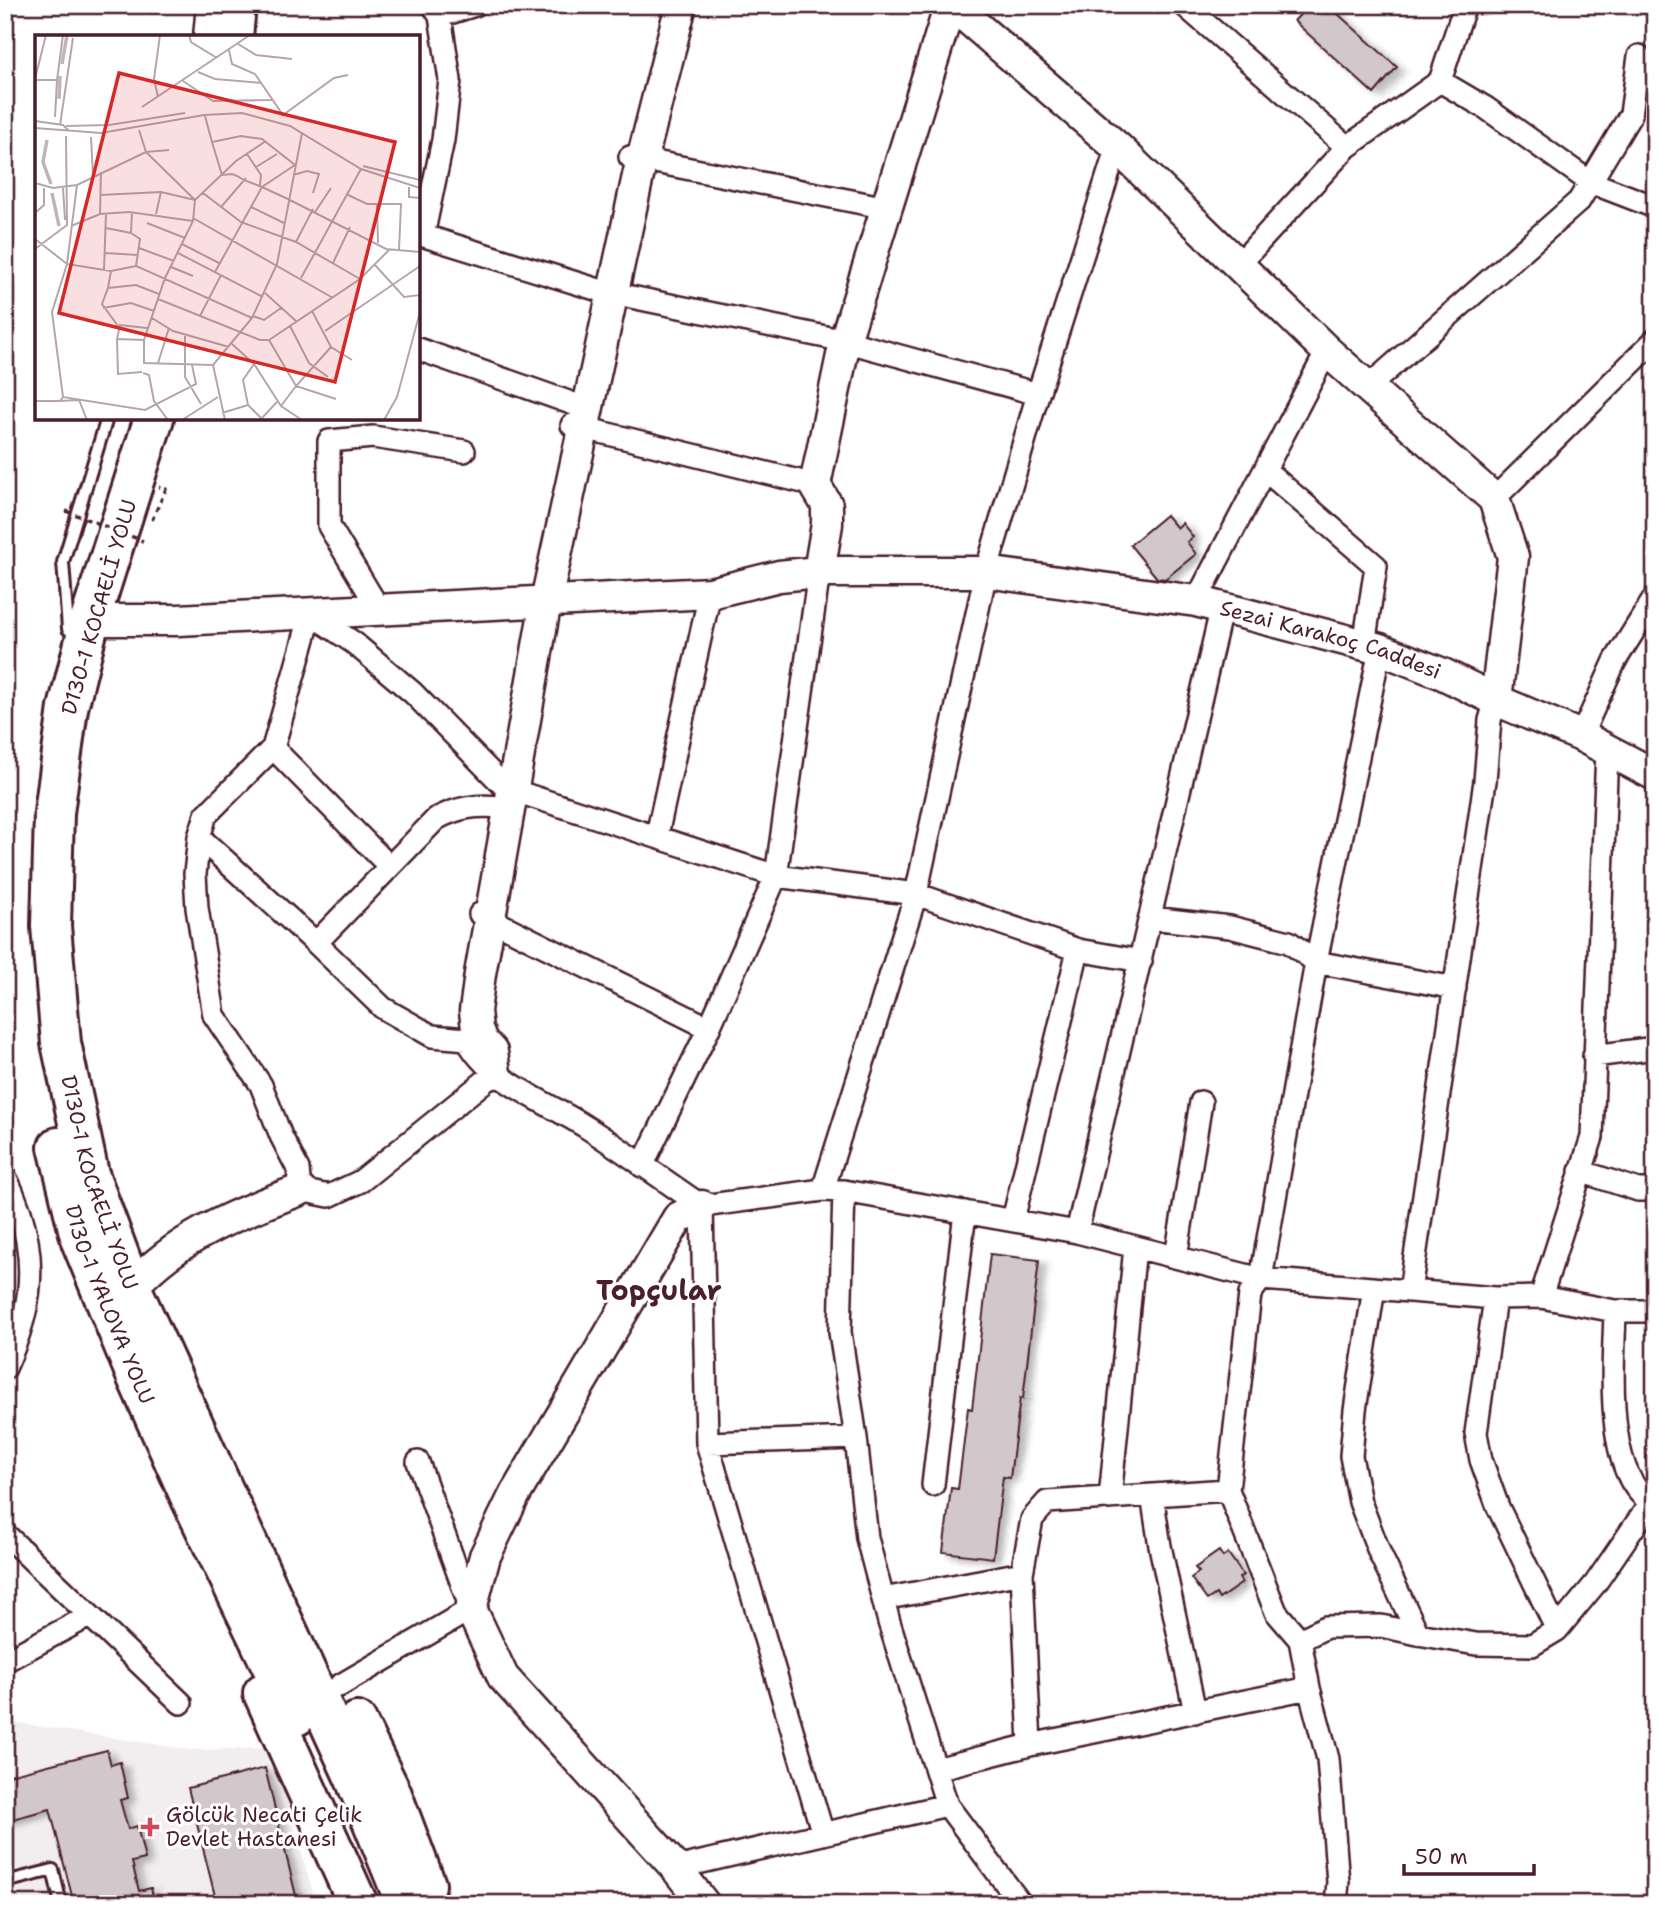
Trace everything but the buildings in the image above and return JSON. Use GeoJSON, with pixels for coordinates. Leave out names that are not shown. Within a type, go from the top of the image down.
{"type":"FeatureCollection","features":[{"type":"Feature","properties":{"kind":"highway"},"geometry":{"type":"LineString","coordinates":[[233,35],[236,5]]}},
{"type":"Feature","properties":{"kind":"highway"},"geometry":{"type":"LineString","coordinates":[[253,35],[255,5]]}},
{"type":"Feature","properties":{"kind":"highway","name":"D130-1 YALOVA YOLU"},"geometry":{"type":"LineString","coordinates":[[130,420],[79,624],[49,700],[38,755],[31,814],[30,975],[50,1108],[81,1241],[152,1412],[207,1491],[343,1816],[372,1877],[381,1904]]}},
{"type":"Feature","properties":{"kind":"highway","name":"D130-1 KOCAELİ YOLU"},"geometry":{"type":"LineString","coordinates":[[153,420],[79,624],[54,813],[51,926],[61,1043],[82,1144],[111,1238],[207,1491],[258,1569],[355,1779],[406,1904]]}},
{"type":"Feature","properties":{"kind":"highway"},"geometry":{"type":"LineString","coordinates":[[111,1238],[142,1277],[170,1322],[391,1792],[433,1904]]}},
{"type":"Feature","properties":{"kind":"highway"},"geometry":{"type":"LineString","coordinates":[[152,1412],[172,1488],[358,1904]]}},
{"type":"Feature","properties":{"kind":"street"},"geometry":{"type":"LineString","coordinates":[[209,35],[212,5]]}},
{"type":"Feature","properties":{"kind":"street"},"geometry":{"type":"LineString","coordinates":[[475,5],[436,11],[450,80],[443,140],[421,235],[607,292],[845,341],[1038,394]]}},
{"type":"Feature","properties":{"kind":"street"},"geometry":{"type":"LineString","coordinates":[[671,5],[541,602],[485,917],[464,1014],[467,1039],[474,1054],[495,1073],[586,1127],[702,1206]]}},
{"type":"Feature","properties":{"kind":"street"},"geometry":{"type":"LineString","coordinates":[[636,158],[681,5]]}},
{"type":"Feature","properties":{"kind":"street"},"geometry":{"type":"LineString","coordinates":[[642,1166],[709,1028],[776,876],[827,524],[827,505],[815,485],[845,341],[951,5],[1117,147],[1327,351],[1494,499],[1513,557],[1496,700],[1490,720],[1485,781],[1410,1291]]}},
{"type":"Feature","properties":{"kind":"street"},"geometry":{"type":"LineString","coordinates":[[1184,5],[1347,147]]}},
{"type":"Feature","properties":{"kind":"street"},"geometry":{"type":"LineString","coordinates":[[1238,265],[1347,147],[1440,81],[1465,5]]}},
{"type":"Feature","properties":{"kind":"street"},"geometry":{"type":"LineString","coordinates":[[1368,387],[1579,201],[1631,114],[1639,56]]}},
{"type":"Feature","properties":{"kind":"street"},"geometry":{"type":"LineString","coordinates":[[1440,81],[1486,108],[1590,181],[1655,207]]}},
{"type":"Feature","properties":{"kind":"street"},"geometry":{"type":"LineString","coordinates":[[1021,1904],[947,1805],[883,1599],[867,1538],[840,1332],[834,1190],[916,894],[986,572],[1038,394],[1117,147]]}},
{"type":"Feature","properties":{"kind":"street"},"geometry":{"type":"LineString","coordinates":[[636,158],[887,208]]}},
{"type":"Feature","properties":{"kind":"street"},"geometry":{"type":"LineString","coordinates":[[1494,499],[1655,340]]}},
{"type":"Feature","properties":{"kind":"street"},"geometry":{"type":"LineString","coordinates":[[420,350],[580,417],[815,485]]}},
{"type":"Feature","properties":{"kind":"street"},"geometry":{"type":"LineString","coordinates":[[1077,1233],[1151,918],[1209,604],[1265,470],[1327,351]]}},
{"type":"Feature","properties":{"kind":"street"},"geometry":{"type":"LineString","coordinates":[[379,609],[329,526],[329,441],[373,437],[464,451]]}},
{"type":"Feature","properties":{"kind":"street"},"geometry":{"type":"LineString","coordinates":[[1265,470],[1376,566],[1372,647],[1261,1279],[1250,1294],[1228,1490],[1276,1612],[1300,1640],[1309,1688],[1328,1759],[1338,1882],[1336,1904]]}},
{"type":"Feature","properties":{"kind":"street","name":"Sezai Karakoç Caddesi"},"geometry":{"type":"LineString","coordinates":[[79,624],[710,593],[779,576],[819,572],[986,572],[1209,604],[1372,647],[1443,674],[1594,743],[1655,775]]}},
{"type":"Feature","properties":{"kind":"street"},"geometry":{"type":"LineString","coordinates":[[657,835],[710,593]]}},
{"type":"Feature","properties":{"kind":"street"},"geometry":{"type":"LineString","coordinates":[[1541,1297],[1592,1137],[1594,743],[1615,661],[1655,597]]}},
{"type":"Feature","properties":{"kind":"street"},"geometry":{"type":"LineString","coordinates":[[300,1190],[298,1169],[281,1136],[261,1085],[214,1014],[197,908],[195,874],[199,837],[206,815],[273,748],[311,614],[354,643],[413,693],[506,794],[657,835],[776,876],[916,894],[1078,950],[1141,961]]}},
{"type":"Feature","properties":{"kind":"street"},"geometry":{"type":"LineString","coordinates":[[273,748],[389,866]]}},
{"type":"Feature","properties":{"kind":"street"},"geometry":{"type":"LineString","coordinates":[[316,943],[436,819],[452,810],[477,805],[506,794]]}},
{"type":"Feature","properties":{"kind":"street"},"geometry":{"type":"LineString","coordinates":[[199,837],[383,1008],[432,1036],[467,1039]]}},
{"type":"Feature","properties":{"kind":"street"},"geometry":{"type":"LineString","coordinates":[[485,917],[709,1028]]}},
{"type":"Feature","properties":{"kind":"street"},"geometry":{"type":"LineString","coordinates":[[485,917],[475,1010],[477,1029],[482,1041],[492,1052],[495,1073]]}},
{"type":"Feature","properties":{"kind":"street"},"geometry":{"type":"LineString","coordinates":[[1151,918],[1230,927],[1289,942],[1316,962],[1455,988]]}},
{"type":"Feature","properties":{"kind":"street"},"geometry":{"type":"LineString","coordinates":[[1013,1220],[1078,950]]}},
{"type":"Feature","properties":{"kind":"street"},"geometry":{"type":"LineString","coordinates":[[1594,1056],[1655,1048]]}},
{"type":"Feature","properties":{"kind":"street"},"geometry":{"type":"LineString","coordinates":[[142,1277],[163,1256],[238,1213],[300,1190],[329,1196],[361,1181],[495,1073]]}},
{"type":"Feature","properties":{"kind":"street"},"geometry":{"type":"LineString","coordinates":[[1176,1257],[1201,1102]]}},
{"type":"Feature","properties":{"kind":"street"},"geometry":{"type":"LineString","coordinates":[[1580,1171],[1638,1190],[1655,1190]]}},
{"type":"Feature","properties":{"kind":"street"},"geometry":{"type":"LineString","coordinates":[[5,1177],[11,1187],[30,1252],[31,1289],[23,1326],[5,1368]]}},
{"type":"Feature","properties":{"kind":"street"},"geometry":{"type":"LineString","coordinates":[[339,1686],[471,1609],[485,1556],[514,1496],[678,1218],[702,1206],[834,1190],[1077,1233],[1261,1279],[1495,1298],[1541,1297],[1615,1311],[1655,1311]]}},
{"type":"Feature","properties":{"kind":"street"},"geometry":{"type":"LineString","coordinates":[[702,1206],[707,1443],[823,1834]]}},
{"type":"Feature","properties":{"kind":"street"},"geometry":{"type":"LineString","coordinates":[[933,1485],[965,1212]]}},
{"type":"Feature","properties":{"kind":"street"},"geometry":{"type":"LineString","coordinates":[[1110,1498],[1135,1247]]}},
{"type":"Feature","properties":{"kind":"street"},"geometry":{"type":"LineString","coordinates":[[1374,1288],[1351,1456],[1360,1502],[1418,1634]]}},
{"type":"Feature","properties":{"kind":"street"},"geometry":{"type":"LineString","coordinates":[[1495,1298],[1476,1433],[1481,1460],[1498,1507],[1557,1630]]}},
{"type":"Feature","properties":{"kind":"street"},"geometry":{"type":"LineString","coordinates":[[1300,1640],[1326,1627],[1381,1626],[1476,1644],[1532,1645],[1557,1630],[1595,1584],[1653,1503],[1641,1496],[1623,1465],[1615,1427],[1615,1311]]}},
{"type":"Feature","properties":{"kind":"street"},"geometry":{"type":"LineString","coordinates":[[707,1443],[856,1438]]}},
{"type":"Feature","properties":{"kind":"street"},"geometry":{"type":"LineString","coordinates":[[418,1462],[471,1609],[503,1677],[676,1868],[704,1904]]}},
{"type":"Feature","properties":{"kind":"street"},"geometry":{"type":"LineString","coordinates":[[1030,1745],[1022,1573],[1031,1518],[1047,1502],[1228,1490]]}},
{"type":"Feature","properties":{"kind":"street"},"geometry":{"type":"LineString","coordinates":[[1152,1495],[1195,1712]]}},
{"type":"Feature","properties":{"kind":"street"},"geometry":{"type":"LineString","coordinates":[[5,1534],[181,1703]]}},
{"type":"Feature","properties":{"kind":"street"},"geometry":{"type":"LineString","coordinates":[[883,1599],[1022,1573]]}},
{"type":"Feature","properties":{"kind":"street"},"geometry":{"type":"LineString","coordinates":[[5,1661],[89,1616]]}},
{"type":"Feature","properties":{"kind":"street"},"geometry":{"type":"LineString","coordinates":[[936,1769],[1030,1745],[1309,1688]]}},
{"type":"Feature","properties":{"kind":"street"},"geometry":{"type":"LineString","coordinates":[[676,1868],[947,1805]]}},
{"type":"Feature","properties":{"kind":"lane"},"geometry":{"type":"LineString","coordinates":[[79,624],[63,562],[106,420]]}},
{"type":"Feature","properties":{"kind":"lane"},"geometry":{"type":"LineString","coordinates":[[5,1882],[53,1870],[61,1904]]}},
{"type":"Feature","properties":{"kind":"lane"},"geometry":{"type":"LineString","coordinates":[[5,1890],[9,1904]]}},
{"type":"Feature","properties":{"kind":"path"},"geometry":{"type":"LineString","coordinates":[[66,511],[143,541],[166,489]]}},
{"type":"Feature","properties":{"kind":"shaded area","name":"Gölcük Necati Çelik Devlet Hastanesi"},"geometry":{"type":"Polygon","coordinates":[[[5,1721],[192,1750],[272,1748],[316,1904],[5,1904],[5,1721]]]}},
{"type":"Feature","properties":{"kind":"place","name":"Gölcük Necati Çelik Devlet Hastanesi"},"geometry":{"type":"Point","coordinates":[150,1827]}},
{"type":"Feature","properties":{"kind":"district","name":"Topçular"},"geometry":{"type":"Point","coordinates":[659,1290]}}]}
